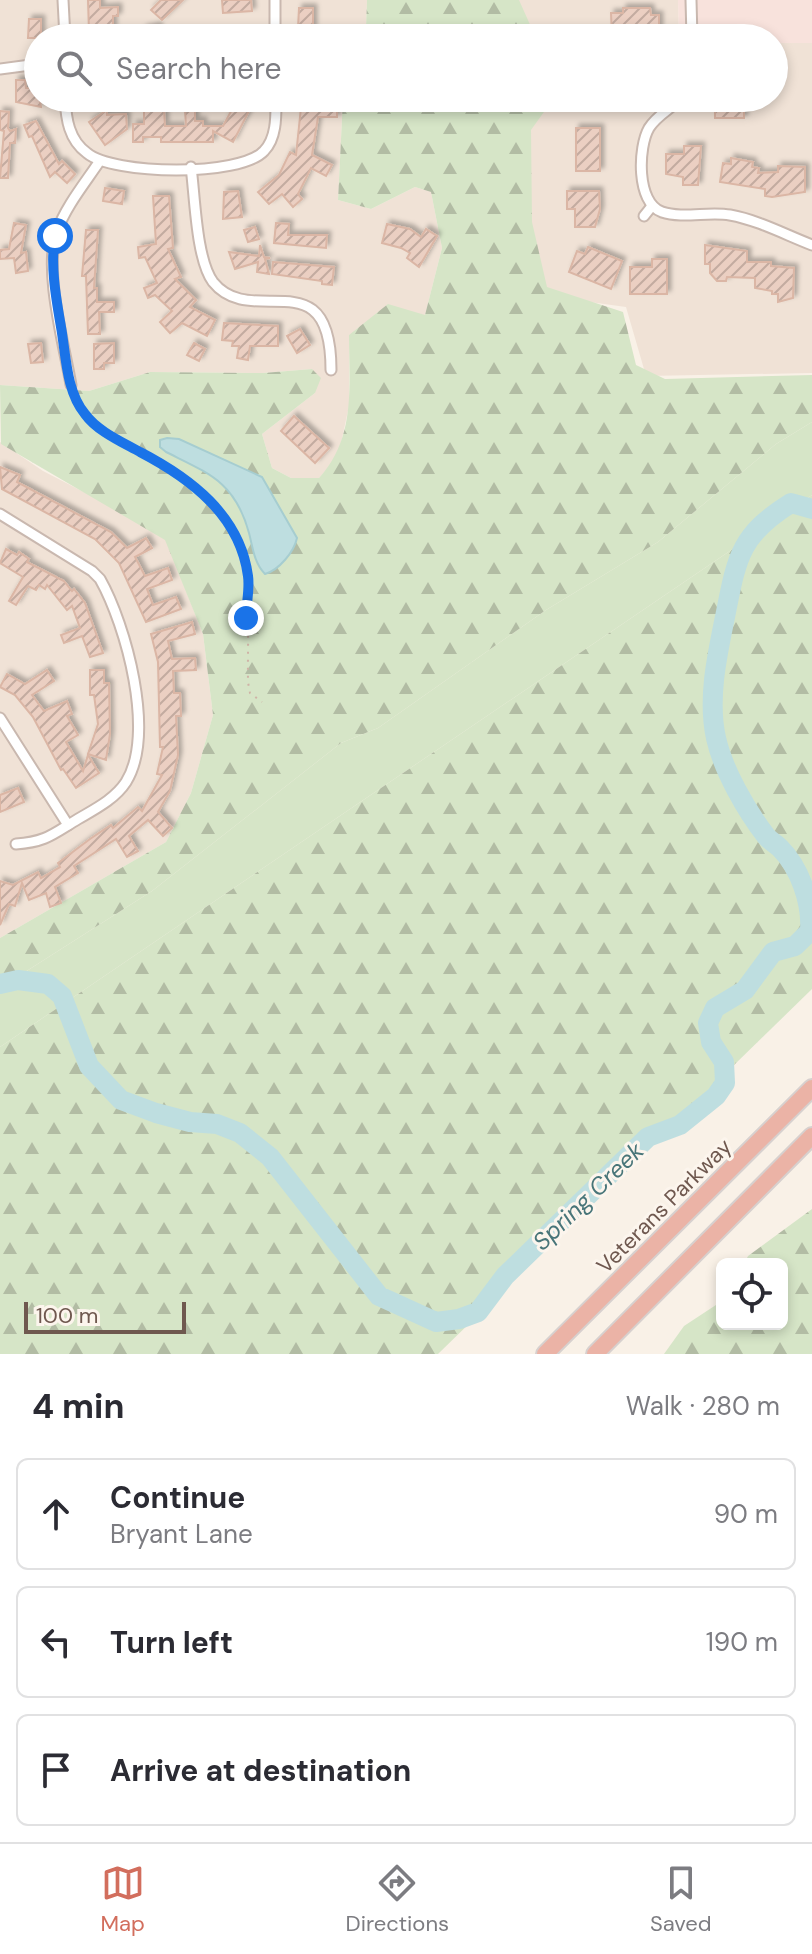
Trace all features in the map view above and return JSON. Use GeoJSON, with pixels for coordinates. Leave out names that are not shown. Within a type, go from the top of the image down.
{"type":"FeatureCollection","features":[{"type":"Feature","properties":{"kind":"highway","name":"Veterans Parkway"},"geometry":{"type":"LineString","coordinates":[[545,1354],[812,1088]]}},
{"type":"Feature","properties":{"kind":"highway"},"geometry":{"type":"LineString","coordinates":[[595,1354],[812,1136]]}},
{"type":"Feature","properties":{"kind":"street"},"geometry":{"type":"LineString","coordinates":[[63,0],[64,24]]}},
{"type":"Feature","properties":{"kind":"street"},"geometry":{"type":"LineString","coordinates":[[275,0],[275,24]]}},
{"type":"Feature","properties":{"kind":"street"},"geometry":{"type":"LineString","coordinates":[[691,0],[692,24]]}},
{"type":"Feature","properties":{"kind":"street"},"geometry":{"type":"LineString","coordinates":[[0,69],[24,66]]}},
{"type":"Feature","properties":{"kind":"street"},"geometry":{"type":"LineString","coordinates":[[66,112],[75,140],[99,162],[126,167],[241,164],[264,152],[275,127],[276,112]]}},
{"type":"Feature","properties":{"kind":"street"},"geometry":{"type":"LineString","coordinates":[[665,112],[654,121],[646,135],[643,183],[645,196],[652,206],[663,212],[734,215],[812,245]]}},
{"type":"Feature","properties":{"kind":"street"},"geometry":{"type":"LineString","coordinates":[[71,385],[58,312],[54,245],[62,220],[99,162]]}},
{"type":"Feature","properties":{"kind":"street"},"geometry":{"type":"LineString","coordinates":[[191,167],[204,264],[213,281],[230,296],[295,302],[309,308],[318,315],[329,335],[331,370]]}},
{"type":"Feature","properties":{"kind":"street"},"geometry":{"type":"LineString","coordinates":[[644,216],[652,206]]}},
{"type":"Feature","properties":{"kind":"street"},"geometry":{"type":"LineString","coordinates":[[0,514],[100,579],[135,671],[133,769],[116,795],[43,842],[16,844]]}},
{"type":"Feature","properties":{"kind":"street"},"geometry":{"type":"LineString","coordinates":[[0,718],[68,825]]}},
{"type":"Feature","properties":{"kind":"path"},"geometry":{"type":"LineString","coordinates":[[71,385],[85,415],[99,427],[190,481],[222,514],[248,574],[246,618],[250,693],[262,702]]}},
{"type":"Feature","properties":{"kind":"shaded area"},"geometry":{"type":"Polygon","coordinates":[[[0,0],[367,0],[366,24],[24,24],[24,112],[342,112],[338,200],[371,209],[415,187],[431,192],[442,248],[425,315],[349,335],[349,406],[338,457],[319,478],[291,478],[272,468],[262,434],[315,393],[312,369],[263,373],[150,372],[89,391],[0,385],[0,0]]]}},
{"type":"Feature","properties":{"kind":"shaded area"},"geometry":{"type":"Polygon","coordinates":[[[512,0],[678,0],[679,24],[513,24],[512,0]]]}},
{"type":"Feature","properties":{"kind":"shaded area"},"geometry":{"type":"Polygon","coordinates":[[[678,0],[812,0],[812,43],[788,43],[788,24],[679,24],[678,0]]]}},
{"type":"Feature","properties":{"kind":"shaded area"},"geometry":{"type":"Polygon","coordinates":[[[788,43],[812,43],[812,373],[646,376],[626,307],[517,292],[514,112],[788,112],[788,43]]]}},
{"type":"Feature","properties":{"kind":"shaded area"},"geometry":{"type":"Polygon","coordinates":[[[0,442],[43,471],[107,504],[166,540],[203,634],[213,715],[191,793],[166,842],[0,938],[0,442]]]}},
{"type":"Feature","properties":{"kind":"green space"},"geometry":{"type":"Polygon","coordinates":[[[367,0],[519,0],[530,24],[366,24],[367,0]]]}},
{"type":"Feature","properties":{"kind":"green space"},"geometry":{"type":"Polygon","coordinates":[[[342,112],[544,112],[531,130],[532,222],[547,287],[623,312],[636,365],[665,379],[812,375],[812,422],[776,444],[658,542],[546,610],[378,728],[341,743],[152,891],[0,988],[0,938],[166,842],[191,793],[213,715],[203,634],[165,540],[1,444],[0,385],[89,391],[150,372],[263,373],[312,369],[321,378],[315,393],[262,434],[272,468],[291,478],[319,478],[331,462],[345,429],[349,393],[349,335],[388,304],[425,315],[442,248],[431,192],[415,187],[371,209],[338,200],[342,112]]]}},
{"type":"Feature","properties":{"kind":"green space"},"geometry":{"type":"Polygon","coordinates":[[[812,422],[812,495],[0,1047],[0,988],[152,891],[341,743],[378,728],[546,610],[658,542],[776,444],[812,422]]]}},
{"type":"Feature","properties":{"kind":"green space"},"geometry":{"type":"Polygon","coordinates":[[[812,495],[812,989],[438,1354],[0,1354],[0,1047],[812,495]]]}},
{"type":"Feature","properties":{"kind":"green space"},"geometry":{"type":"Polygon","coordinates":[[[812,1209],[812,1354],[664,1354],[684,1326],[716,1305],[716,1330],[788,1330],[788,1258],[748,1256],[812,1209]]]}},
{"type":"Feature","properties":{"kind":"water"},"geometry":{"type":"Polygon","coordinates":[[[179,439],[262,477],[297,538],[293,549],[280,565],[265,574],[261,570],[236,502],[208,474],[160,447],[160,440],[179,439]]]}},
{"type":"Feature","properties":{"kind":"building"},"geometry":{"type":"Polygon","coordinates":[[[88,0],[100,0],[100,8],[118,7],[118,16],[113,16],[113,24],[89,24],[88,0]]]}},
{"type":"Feature","properties":{"kind":"building"},"geometry":{"type":"Polygon","coordinates":[[[161,0],[183,0],[162,20],[151,10],[161,0]]]}},
{"type":"Feature","properties":{"kind":"building"},"geometry":{"type":"Polygon","coordinates":[[[222,0],[251,0],[252,11],[223,13],[222,0]]]}},
{"type":"Feature","properties":{"kind":"building"},"geometry":{"type":"Polygon","coordinates":[[[299,8],[313,8],[313,24],[298,24],[299,8]]]}},
{"type":"Feature","properties":{"kind":"building"},"geometry":{"type":"Polygon","coordinates":[[[623,8],[650,8],[651,15],[659,15],[659,24],[611,24],[611,13],[623,13],[623,8]]]}},
{"type":"Feature","properties":{"kind":"building"},"geometry":{"type":"Polygon","coordinates":[[[29,19],[41,19],[41,24],[29,24],[29,19]]]}},
{"type":"Feature","properties":{"kind":"building"},"geometry":{"type":"Polygon","coordinates":[[[16,80],[24,80],[24,104],[16,102],[16,80]]]}},
{"type":"Feature","properties":{"kind":"building"},"geometry":{"type":"Polygon","coordinates":[[[0,111],[9,112],[8,128],[10,131],[16,129],[15,143],[10,143],[8,178],[0,178],[4,131],[0,130],[0,111]]]}},
{"type":"Feature","properties":{"kind":"building"},"geometry":{"type":"Polygon","coordinates":[[[104,112],[107,115],[126,114],[127,129],[105,145],[89,122],[104,112]]]}},
{"type":"Feature","properties":{"kind":"building"},"geometry":{"type":"Polygon","coordinates":[[[144,112],[164,112],[165,126],[186,126],[185,112],[195,112],[195,121],[203,121],[203,126],[223,126],[231,112],[248,112],[233,142],[213,131],[213,142],[161,142],[161,137],[143,137],[143,142],[133,142],[133,124],[144,124],[144,112]]]}},
{"type":"Feature","properties":{"kind":"building"},"geometry":{"type":"Polygon","coordinates":[[[301,112],[337,112],[337,117],[318,117],[312,155],[332,165],[326,176],[311,168],[298,194],[302,199],[293,207],[282,194],[269,204],[258,192],[279,175],[290,152],[296,155],[301,112]]]}},
{"type":"Feature","properties":{"kind":"building"},"geometry":{"type":"Polygon","coordinates":[[[715,112],[744,112],[744,118],[715,118],[715,112]]]}},
{"type":"Feature","properties":{"kind":"building"},"geometry":{"type":"Polygon","coordinates":[[[36,121],[59,164],[62,161],[75,174],[67,183],[55,172],[50,177],[32,136],[29,137],[24,125],[36,121]]]}},
{"type":"Feature","properties":{"kind":"building"},"geometry":{"type":"Polygon","coordinates":[[[576,128],[600,128],[600,171],[576,171],[576,128]]]}},
{"type":"Feature","properties":{"kind":"building"},"geometry":{"type":"Polygon","coordinates":[[[684,146],[701,146],[698,185],[683,185],[683,177],[666,174],[666,154],[684,154],[684,146]]]}},
{"type":"Feature","properties":{"kind":"building"},"geometry":{"type":"Polygon","coordinates":[[[731,158],[753,162],[752,167],[759,168],[758,173],[778,172],[778,166],[805,167],[805,192],[772,197],[765,196],[765,189],[720,182],[723,163],[731,164],[731,158]]]}},
{"type":"Feature","properties":{"kind":"building"},"geometry":{"type":"Polygon","coordinates":[[[105,188],[124,191],[122,204],[103,201],[105,188]]]}},
{"type":"Feature","properties":{"kind":"building"},"geometry":{"type":"Polygon","coordinates":[[[238,191],[242,217],[223,219],[224,192],[238,191]]]}},
{"type":"Feature","properties":{"kind":"building"},"geometry":{"type":"Polygon","coordinates":[[[567,191],[599,191],[600,209],[595,227],[575,227],[575,209],[567,209],[567,191]]]}},
{"type":"Feature","properties":{"kind":"building"},"geometry":{"type":"Polygon","coordinates":[[[153,196],[169,196],[173,248],[168,249],[181,277],[175,279],[196,300],[190,307],[215,320],[207,336],[182,323],[170,333],[160,322],[172,311],[155,295],[148,298],[144,288],[157,283],[145,257],[139,258],[138,247],[156,244],[153,196]]]}},
{"type":"Feature","properties":{"kind":"building"},"geometry":{"type":"Polygon","coordinates":[[[14,223],[26,225],[21,253],[26,252],[28,271],[16,273],[14,258],[0,259],[0,250],[9,249],[14,223]]]}},
{"type":"Feature","properties":{"kind":"building"},"geometry":{"type":"Polygon","coordinates":[[[276,223],[289,224],[288,235],[327,235],[326,248],[274,243],[276,223]]]}},
{"type":"Feature","properties":{"kind":"building"},"geometry":{"type":"Polygon","coordinates":[[[387,224],[410,229],[421,237],[426,229],[437,236],[419,267],[407,258],[410,253],[382,243],[387,224]]]}},
{"type":"Feature","properties":{"kind":"building"},"geometry":{"type":"Polygon","coordinates":[[[255,227],[259,239],[248,242],[244,230],[255,227]]]}},
{"type":"Feature","properties":{"kind":"building"},"geometry":{"type":"Polygon","coordinates":[[[86,230],[98,230],[94,288],[97,288],[97,302],[114,302],[114,312],[99,312],[100,334],[88,334],[86,276],[82,276],[86,230]]]}},
{"type":"Feature","properties":{"kind":"building"},"geometry":{"type":"Polygon","coordinates":[[[260,245],[264,257],[270,258],[265,259],[269,274],[257,272],[258,262],[235,269],[229,252],[259,256],[260,245]]]}},
{"type":"Feature","properties":{"kind":"building"},"geometry":{"type":"Polygon","coordinates":[[[705,245],[747,251],[747,262],[771,262],[771,266],[794,268],[793,298],[778,302],[778,294],[755,288],[755,278],[727,277],[726,281],[717,281],[710,273],[710,264],[705,264],[705,245]]]}},
{"type":"Feature","properties":{"kind":"building"},"geometry":{"type":"Polygon","coordinates":[[[588,247],[622,261],[611,289],[569,272],[577,251],[585,254],[588,247]]]}},
{"type":"Feature","properties":{"kind":"building"},"geometry":{"type":"Polygon","coordinates":[[[652,259],[667,259],[667,294],[630,294],[630,267],[652,267],[652,259]]]}},
{"type":"Feature","properties":{"kind":"building"},"geometry":{"type":"Polygon","coordinates":[[[273,262],[334,267],[332,285],[272,274],[273,262]]]}},
{"type":"Feature","properties":{"kind":"building"},"geometry":{"type":"Polygon","coordinates":[[[224,323],[278,326],[278,346],[250,346],[248,360],[237,358],[239,346],[232,346],[233,341],[222,340],[224,323]]]}},
{"type":"Feature","properties":{"kind":"building"},"geometry":{"type":"Polygon","coordinates":[[[300,329],[310,345],[297,353],[287,336],[300,329]]]}},
{"type":"Feature","properties":{"kind":"building"},"geometry":{"type":"Polygon","coordinates":[[[41,343],[43,362],[31,363],[28,344],[41,343]]]}},
{"type":"Feature","properties":{"kind":"building"},"geometry":{"type":"Polygon","coordinates":[[[114,343],[114,363],[104,363],[104,369],[94,369],[94,344],[114,343]]]}},
{"type":"Feature","properties":{"kind":"building"},"geometry":{"type":"Polygon","coordinates":[[[194,343],[205,349],[199,361],[187,355],[194,343]]]}},
{"type":"Feature","properties":{"kind":"building"},"geometry":{"type":"Polygon","coordinates":[[[294,416],[329,448],[315,463],[281,431],[294,416]]]}},
{"type":"Feature","properties":{"kind":"building"},"geometry":{"type":"Polygon","coordinates":[[[0,467],[20,475],[17,482],[111,532],[127,548],[146,538],[152,548],[135,557],[145,576],[168,568],[172,580],[147,589],[153,605],[176,597],[181,609],[146,622],[119,563],[95,539],[2,489],[0,467]]]}},
{"type":"Feature","properties":{"kind":"building"},"geometry":{"type":"Polygon","coordinates":[[[6,549],[17,555],[19,552],[29,559],[27,562],[64,581],[72,591],[74,589],[85,603],[103,653],[90,657],[82,636],[64,643],[61,635],[80,628],[72,606],[67,610],[47,585],[45,589],[39,585],[36,590],[28,586],[16,605],[9,601],[23,577],[0,563],[6,549]]]}},
{"type":"Feature","properties":{"kind":"building"},"geometry":{"type":"Polygon","coordinates":[[[192,622],[195,634],[168,641],[172,659],[195,658],[196,670],[173,671],[174,693],[180,693],[181,716],[176,716],[178,755],[170,791],[158,812],[172,828],[163,836],[148,820],[129,836],[138,851],[127,857],[116,839],[74,866],[78,873],[55,887],[61,903],[50,907],[46,893],[29,900],[22,883],[15,906],[9,904],[0,925],[0,881],[13,885],[38,872],[41,878],[60,867],[58,863],[90,839],[111,825],[113,828],[138,807],[142,811],[162,775],[157,774],[163,747],[160,747],[158,662],[151,634],[192,622]]]}},
{"type":"Feature","properties":{"kind":"building"},"geometry":{"type":"Polygon","coordinates":[[[47,670],[54,681],[32,695],[44,711],[67,701],[72,714],[67,716],[78,735],[66,742],[83,771],[88,755],[99,773],[76,788],[61,770],[33,717],[15,695],[0,687],[7,674],[25,684],[47,670]]]}},
{"type":"Feature","properties":{"kind":"building"},"geometry":{"type":"Polygon","coordinates":[[[90,670],[104,670],[104,683],[109,683],[110,734],[106,760],[88,754],[98,724],[94,695],[90,695],[90,670]]]}},
{"type":"Feature","properties":{"kind":"building"},"geometry":{"type":"Polygon","coordinates":[[[18,788],[24,802],[0,812],[0,795],[18,788]]]}},
{"type":"Feature","properties":{"kind":"waterway","name":"Spring Creek"},"geometry":{"type":"LineString","coordinates":[[0,984],[18,980],[48,984],[62,996],[89,1066],[121,1100],[190,1122],[217,1124],[240,1133],[270,1157],[379,1296],[436,1322],[459,1319],[478,1312],[505,1276],[648,1137],[680,1125],[716,1096],[725,1083],[724,1062],[711,1042],[708,1023],[715,1008],[745,990],[773,952],[795,946],[810,931],[809,909],[799,876],[787,856],[766,836],[751,814],[724,763],[716,738],[713,707],[720,643],[734,576],[744,548],[761,525],[791,503],[812,509]]}},
{"type":"Feature","properties":{"kind":"route"},"geometry":{"type":"LineString","coordinates":[[55,236],[53,256],[58,312],[71,385],[77,401],[85,415],[99,427],[190,481],[222,514],[240,549],[248,574],[246,618]]}}]}
